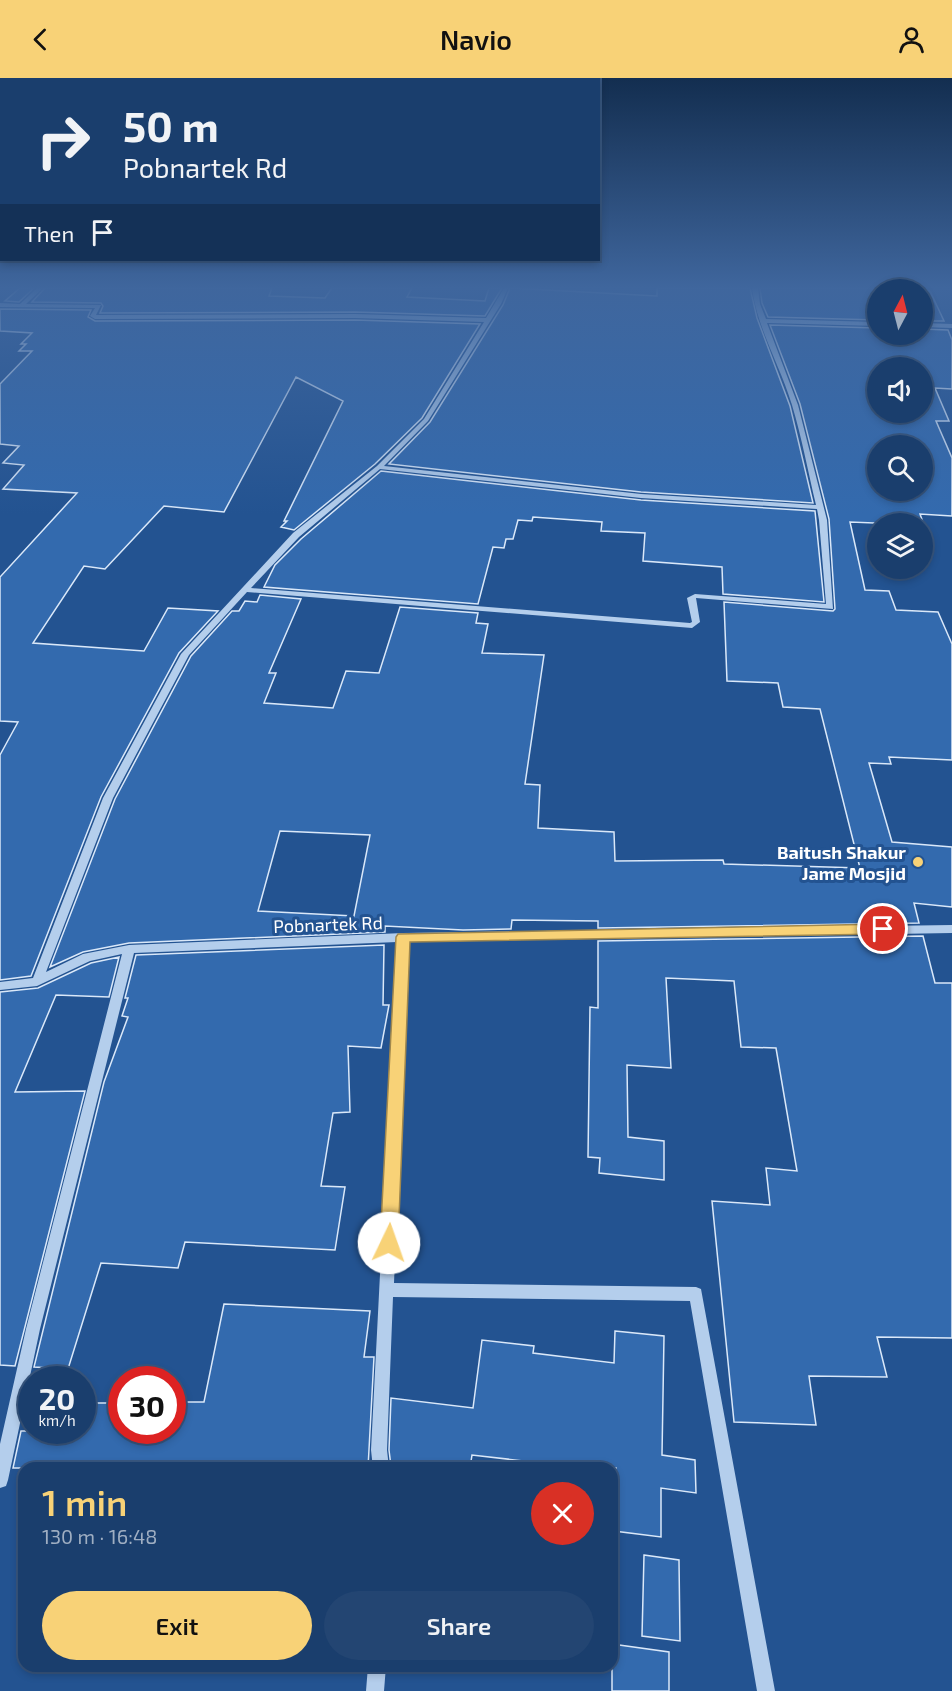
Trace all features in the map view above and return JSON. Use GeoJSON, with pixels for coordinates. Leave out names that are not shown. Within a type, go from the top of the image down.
{"type":"FeatureCollection","features":[{"type":"Feature","properties":{"kind":"street"},"geometry":{"type":"LineString","coordinates":[[37,982],[108,798],[185,654],[296,535],[379,466],[426,420],[462,363]]}},
{"type":"Feature","properties":{"kind":"street"},"geometry":{"type":"LineString","coordinates":[[245,590],[692,626],[696,622],[691,598],[695,596],[830,607],[820,507],[795,405],[779,363]]}},
{"type":"Feature","properties":{"kind":"street"},"geometry":{"type":"LineString","coordinates":[[379,466],[641,496],[820,507]]}},
{"type":"Feature","properties":{"kind":"street","name":"Pobnartek Rd"},"geometry":{"type":"LineString","coordinates":[[0,986],[37,982],[87,957],[129,949],[404,937],[952,929]]}},
{"type":"Feature","properties":{"kind":"street"},"geometry":{"type":"LineString","coordinates":[[380,1462],[379,1450],[404,937]]}},
{"type":"Feature","properties":{"kind":"street"},"geometry":{"type":"LineString","coordinates":[[0,1480],[33,1329],[129,949]]}},
{"type":"Feature","properties":{"kind":"street"},"geometry":{"type":"LineString","coordinates":[[387,1290],[696,1294],[766,1691]]}},
{"type":"Feature","properties":{"kind":"street"},"geometry":{"type":"LineString","coordinates":[[375,1691],[377,1672]]}},
{"type":"Feature","properties":{"kind":"building"},"geometry":{"type":"Polygon","coordinates":[[[20,363],[456,363],[422,418],[375,464],[294,530],[281,527],[287,521],[284,521],[343,401],[296,377],[224,512],[164,506],[105,569],[84,566],[33,643],[144,651],[168,608],[218,611],[179,653],[101,797],[31,976],[0,980],[0,755],[18,722],[0,721],[0,577],[77,493],[3,489],[24,465],[3,463],[19,446],[0,444],[0,384],[20,363]]]}},
{"type":"Feature","properties":{"kind":"building"},"geometry":{"type":"Polygon","coordinates":[[[467,363],[774,363],[790,406],[813,503],[641,492],[389,464],[430,422],[467,363]]]}},
{"type":"Feature","properties":{"kind":"building"},"geometry":{"type":"Polygon","coordinates":[[[785,363],[867,363],[867,423],[933,423],[933,363],[952,363],[952,389],[935,388],[949,421],[936,421],[952,458],[952,516],[933,513],[867,513],[867,523],[850,522],[865,590],[889,591],[896,610],[938,612],[952,644],[952,760],[889,757],[891,764],[869,763],[892,842],[952,847],[952,907],[914,903],[919,923],[598,928],[598,921],[512,920],[511,929],[463,930],[385,926],[385,932],[129,943],[83,952],[50,967],[115,799],[191,656],[232,611],[239,611],[245,601],[257,602],[260,595],[301,599],[269,673],[276,673],[264,703],[333,708],[346,671],[379,673],[400,607],[478,613],[476,623],[488,624],[482,653],[544,655],[525,784],[540,785],[538,828],[614,832],[615,861],[723,860],[724,864],[860,868],[820,709],[783,707],[778,683],[727,681],[724,602],[833,611],[835,609],[829,519],[800,404],[785,363]],[[280,831],[258,911],[354,916],[370,835],[280,831]]]}},
{"type":"Feature","properties":{"kind":"building"},"geometry":{"type":"Polygon","coordinates":[[[381,471],[641,500],[815,511],[824,602],[723,594],[722,567],[643,561],[645,533],[601,531],[602,522],[533,517],[532,521],[518,520],[513,539],[506,539],[504,548],[493,547],[478,604],[264,587],[275,565],[301,539],[381,471]]]}},
{"type":"Feature","properties":{"kind":"building"},"geometry":{"type":"Polygon","coordinates":[[[923,936],[935,983],[952,983],[952,1338],[877,1337],[887,1377],[809,1376],[816,1425],[734,1422],[712,1201],[770,1205],[766,1168],[797,1171],[776,1048],[741,1047],[734,981],[666,978],[671,1068],[627,1065],[628,1137],[664,1141],[664,1180],[599,1173],[600,1158],[588,1157],[590,1007],[598,1008],[598,941],[923,936]]]}},
{"type":"Feature","properties":{"kind":"building"},"geometry":{"type":"Polygon","coordinates":[[[384,945],[383,1005],[389,1005],[381,1048],[348,1046],[350,1112],[333,1113],[321,1186],[345,1187],[335,1250],[185,1242],[178,1268],[101,1263],[69,1366],[34,1366],[104,1082],[128,1017],[122,1016],[128,998],[125,998],[136,955],[384,945]]]}},
{"type":"Feature","properties":{"kind":"building"},"geometry":{"type":"Polygon","coordinates":[[[119,957],[109,997],[56,995],[15,1092],[85,1091],[15,1366],[0,1365],[0,992],[38,988],[91,963],[119,957]]]}},
{"type":"Feature","properties":{"kind":"building"},"geometry":{"type":"Polygon","coordinates":[[[224,1304],[370,1311],[364,1357],[374,1357],[368,1462],[18,1462],[18,1468],[13,1468],[18,1444],[96,1444],[96,1403],[108,1403],[108,1444],[186,1444],[186,1402],[204,1402],[224,1304]]]}},
{"type":"Feature","properties":{"kind":"building"},"geometry":{"type":"Polygon","coordinates":[[[615,1331],[664,1336],[662,1455],[695,1460],[696,1493],[661,1488],[661,1537],[618,1532],[618,1462],[533,1462],[472,1455],[471,1462],[390,1462],[391,1398],[473,1408],[482,1340],[534,1346],[533,1353],[614,1363],[615,1331]]]}},
{"type":"Feature","properties":{"kind":"building"},"geometry":{"type":"Polygon","coordinates":[[[644,1555],[679,1560],[680,1641],[642,1636],[644,1555]]]}},
{"type":"Feature","properties":{"kind":"building"},"geometry":{"type":"Polygon","coordinates":[[[618,1645],[669,1652],[669,1691],[612,1691],[612,1672],[618,1672],[618,1645]]]}},
{"type":"Feature","properties":{"kind":"place","name":"Baitush Shakur Jame Mosjid"},"geometry":{"type":"Point","coordinates":[918,862]}},
{"type":"Feature","properties":{"kind":"route"},"geometry":{"type":"LineString","coordinates":[[389,1243],[404,937],[883,929]]}}]}
